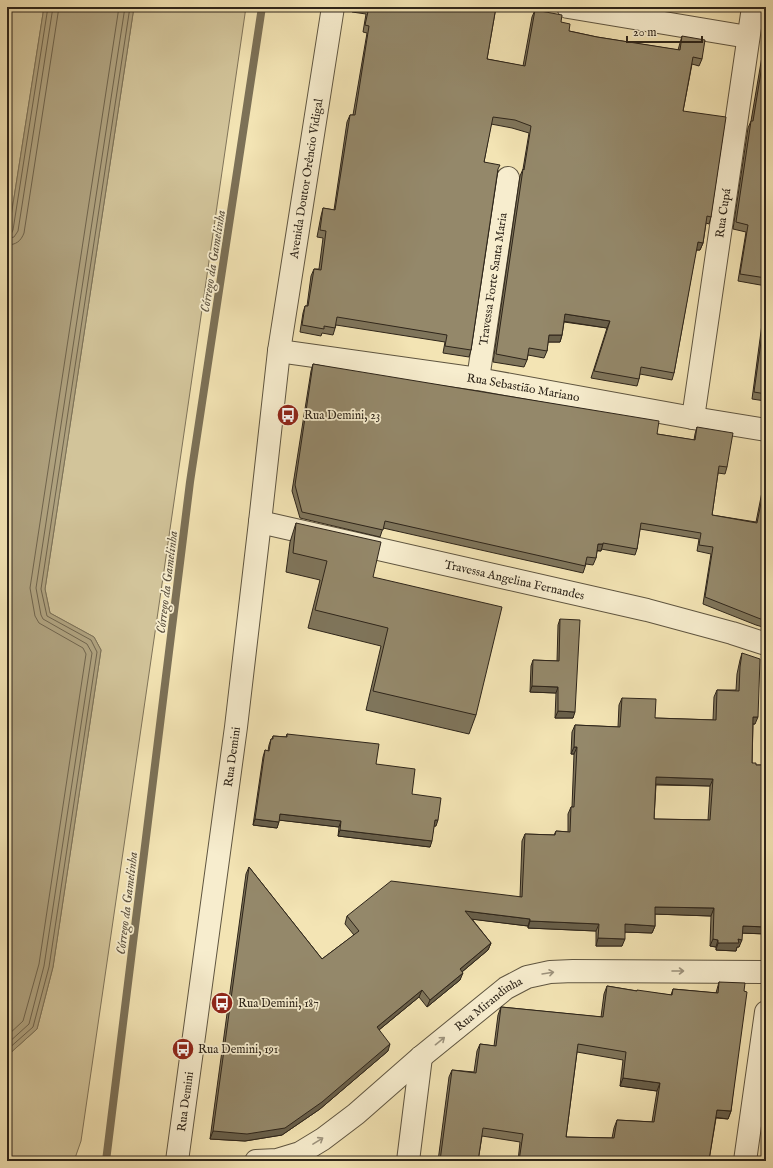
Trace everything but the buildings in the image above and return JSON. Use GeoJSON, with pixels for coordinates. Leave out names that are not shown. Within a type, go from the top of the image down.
{"type":"FeatureCollection","features":[{"type":"Feature","properties":{"kind":"street","name":"Avenida Doutor Orêncio Vidigal"},"geometry":{"type":"LineString","coordinates":[[279,351],[333,7]]}},
{"type":"Feature","properties":{"kind":"street"},"geometry":{"type":"LineString","coordinates":[[568,7],[748,37]]}},
{"type":"Feature","properties":{"kind":"street","name":"Rua Cupá"},"geometry":{"type":"LineString","coordinates":[[693,418],[752,7]]}},
{"type":"Feature","properties":{"kind":"street","name":"Travessa Forte Santa Maria"},"geometry":{"type":"LineString","coordinates":[[478,379],[508,178]]}},
{"type":"Feature","properties":{"kind":"street","name":"Rua Sebastião Mariano"},"geometry":{"type":"LineString","coordinates":[[279,351],[478,379],[766,430]]}},
{"type":"Feature","properties":{"kind":"street","name":"Rua Demini"},"geometry":{"type":"LineString","coordinates":[[178,1161],[235,735],[279,351]]}},
{"type":"Feature","properties":{"kind":"street","name":"Travessa Angelina Fernandes"},"geometry":{"type":"LineString","coordinates":[[260,522],[647,610],[732,633],[766,644]]}},
{"type":"Feature","properties":{"kind":"street","name":"Rua Mirandinha"},"geometry":{"type":"LineString","coordinates":[[256,1161],[277,1160],[300,1153],[323,1139],[356,1114],[421,1057],[506,988],[527,977],[550,972],[574,970],[766,972]]}},
{"type":"Feature","properties":{"kind":"street"},"geometry":{"type":"LineString","coordinates":[[745,1161],[766,1012]]}},
{"type":"Feature","properties":{"kind":"street"},"geometry":{"type":"LineString","coordinates":[[408,1161],[421,1057]]}},
{"type":"Feature","properties":{"kind":"shaded area"},"geometry":{"type":"Polygon","coordinates":[[[7,7],[44,7],[7,242],[7,7]]]}},
{"type":"Feature","properties":{"kind":"shaded area"},"geometry":{"type":"Polygon","coordinates":[[[134,7],[246,7],[81,1141],[74,1161],[7,1161],[7,1056],[37,1029],[53,967],[101,650],[94,637],[50,613],[45,589],[134,7]]]}},
{"type":"Feature","properties":{"kind":"water"},"geometry":{"type":"Polygon","coordinates":[[[44,7],[134,7],[45,589],[50,613],[94,637],[101,650],[53,967],[37,1029],[7,1056],[7,242],[44,7]]]}},
{"type":"Feature","properties":{"kind":"waterway","name":"Córrego da Gamelinha"},"geometry":{"type":"LineString","coordinates":[[106,1161],[190,482],[262,7]]}},
{"type":"Feature","properties":{"kind":"place","name":"Rua Demini, 23"},"geometry":{"type":"Point","coordinates":[288,415]}},
{"type":"Feature","properties":{"kind":"place","name":"Rua Demini, 187"},"geometry":{"type":"Point","coordinates":[222,1003]}},
{"type":"Feature","properties":{"kind":"place","name":"Rua Demini, 191"},"geometry":{"type":"Point","coordinates":[183,1049]}}]}
